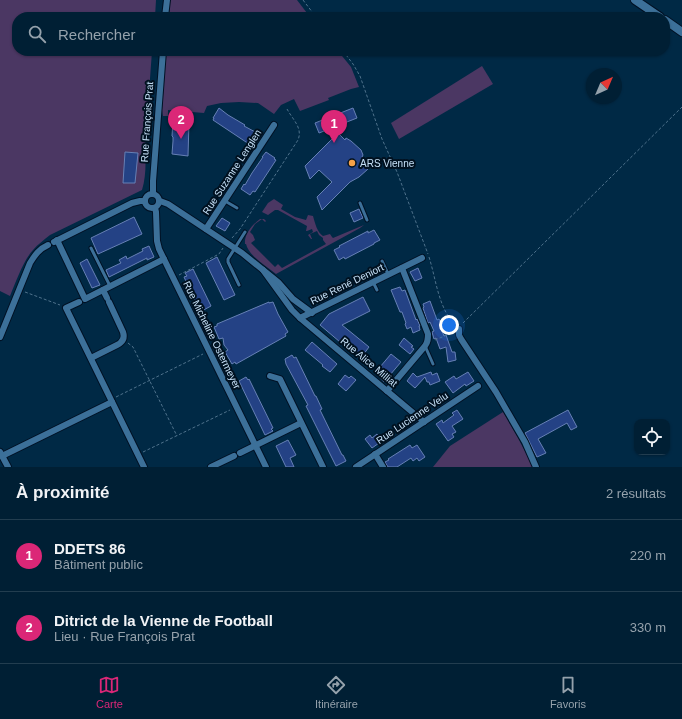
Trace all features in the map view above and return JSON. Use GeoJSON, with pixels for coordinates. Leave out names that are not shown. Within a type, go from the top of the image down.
{"type":"FeatureCollection","features":[{"type":"Feature","properties":{"kind":"street"},"geometry":{"type":"LineString","coordinates":[[166,12],[167,0]]}},
{"type":"Feature","properties":{"kind":"street"},"geometry":{"type":"LineString","coordinates":[[637,1],[653,12]]}},
{"type":"Feature","properties":{"kind":"street"},"geometry":{"type":"LineString","coordinates":[[670,24],[682,32]]}},
{"type":"Feature","properties":{"kind":"street","name":"Rue François Prat"},"geometry":{"type":"LineString","coordinates":[[153,194],[163,56]]}},
{"type":"Feature","properties":{"kind":"street","name":"Rue Suzanne Lenglen"},"geometry":{"type":"LineString","coordinates":[[206,229],[274,125]]}},
{"type":"Feature","properties":{"kind":"street"},"geometry":{"type":"LineString","coordinates":[[145,201],[149,195],[153,194],[158,197],[160,201],[168,204],[242,253],[278,282],[293,299],[312,313]]}},
{"type":"Feature","properties":{"kind":"street"},"geometry":{"type":"LineString","coordinates":[[145,201],[148,207],[155,208],[160,201]]}},
{"type":"Feature","properties":{"kind":"street"},"geometry":{"type":"LineString","coordinates":[[0,337],[35,254],[42,248],[132,203],[145,201]]}},
{"type":"Feature","properties":{"kind":"street","name":"Rue Micheline Ostermeyer"},"geometry":{"type":"LineString","coordinates":[[155,208],[157,241],[159,249],[266,467]]}},
{"type":"Feature","properties":{"kind":"street"},"geometry":{"type":"LineString","coordinates":[[53,243],[82,300]]}},
{"type":"Feature","properties":{"kind":"street","name":"Rue René Deniort"},"geometry":{"type":"LineString","coordinates":[[300,318],[422,258]]}},
{"type":"Feature","properties":{"kind":"street"},"geometry":{"type":"LineString","coordinates":[[144,467],[66,308],[164,259]]}},
{"type":"Feature","properties":{"kind":"street"},"geometry":{"type":"LineString","coordinates":[[387,391],[426,345],[428,339],[428,334],[402,268]]}},
{"type":"Feature","properties":{"kind":"street"},"geometry":{"type":"LineString","coordinates":[[263,270],[292,310],[300,318]]}},
{"type":"Feature","properties":{"kind":"street"},"geometry":{"type":"LineString","coordinates":[[91,358],[117,345],[124,339],[123,332],[103,290]]}},
{"type":"Feature","properties":{"kind":"street","name":"Rue Alice Milliat"},"geometry":{"type":"LineString","coordinates":[[300,318],[424,422]]}},
{"type":"Feature","properties":{"kind":"street"},"geometry":{"type":"LineString","coordinates":[[459,329],[461,339],[496,392],[525,442],[536,467]]}},
{"type":"Feature","properties":{"kind":"street"},"geometry":{"type":"LineString","coordinates":[[270,376],[280,379],[323,467]]}},
{"type":"Feature","properties":{"kind":"street","name":"Rue Lucienne Velu"},"geometry":{"type":"LineString","coordinates":[[356,467],[478,386]]}},
{"type":"Feature","properties":{"kind":"street"},"geometry":{"type":"LineString","coordinates":[[8,467],[1,454],[111,400]]}},
{"type":"Feature","properties":{"kind":"street"},"geometry":{"type":"LineString","coordinates":[[211,467],[301,422]]}},
{"type":"Feature","properties":{"kind":"street"},"geometry":{"type":"LineString","coordinates":[[375,454],[383,467]]}},
{"type":"Feature","properties":{"kind":"lane"},"geometry":{"type":"LineString","coordinates":[[225,200],[237,208]]}},
{"type":"Feature","properties":{"kind":"lane"},"geometry":{"type":"LineString","coordinates":[[360,203],[367,220]]}},
{"type":"Feature","properties":{"kind":"lane"},"geometry":{"type":"LineString","coordinates":[[239,286],[228,262],[228,257],[245,232]]}},
{"type":"Feature","properties":{"kind":"lane"},"geometry":{"type":"LineString","coordinates":[[91,248],[110,286]]}},
{"type":"Feature","properties":{"kind":"lane"},"geometry":{"type":"LineString","coordinates":[[382,261],[388,275]]}},
{"type":"Feature","properties":{"kind":"lane"},"geometry":{"type":"LineString","coordinates":[[373,282],[377,290]]}},
{"type":"Feature","properties":{"kind":"lane"},"geometry":{"type":"LineString","coordinates":[[426,345],[433,364]]}},
{"type":"Feature","properties":{"kind":"path"},"geometry":{"type":"LineString","coordinates":[[303,0],[312,12]]}},
{"type":"Feature","properties":{"kind":"path"},"geometry":{"type":"LineString","coordinates":[[347,56],[360,76],[382,139],[397,172],[425,245],[441,302],[452,323],[459,329]]}},
{"type":"Feature","properties":{"kind":"path"},"geometry":{"type":"LineString","coordinates":[[426,345],[459,329],[468,316],[682,107]]}},
{"type":"Feature","properties":{"kind":"path"},"geometry":{"type":"LineString","coordinates":[[173,277],[219,254],[240,229],[300,136],[299,127],[287,109]]}},
{"type":"Feature","properties":{"kind":"path"},"geometry":{"type":"LineString","coordinates":[[19,289],[66,308]]}},
{"type":"Feature","properties":{"kind":"path"},"geometry":{"type":"LineString","coordinates":[[124,339],[133,347],[177,436]]}},
{"type":"Feature","properties":{"kind":"path"},"geometry":{"type":"LineString","coordinates":[[111,400],[209,351]]}},
{"type":"Feature","properties":{"kind":"path"},"geometry":{"type":"LineString","coordinates":[[138,455],[236,407]]}},
{"type":"Feature","properties":{"kind":"shaded area"},"geometry":{"type":"Polygon","coordinates":[[[0,0],[156,0],[155,12],[12,12],[12,56],[152,56],[145,148],[146,159],[142,190],[50,235],[43,240],[29,255],[10,296],[0,291],[0,0]]]}},
{"type":"Feature","properties":{"kind":"shaded area"},"geometry":{"type":"Polygon","coordinates":[[[170,0],[297,0],[306,12],[169,12],[170,0]]]}},
{"type":"Feature","properties":{"kind":"shaded area"},"geometry":{"type":"Polygon","coordinates":[[[166,56],[342,56],[351,67],[359,87],[328,98],[329,100],[300,111],[294,99],[281,105],[274,114],[258,103],[239,102],[221,103],[207,106],[204,113],[168,110],[168,116],[163,116],[162,110],[166,56]]]}},
{"type":"Feature","properties":{"kind":"shaded area"},"geometry":{"type":"Polygon","coordinates":[[[482,66],[493,84],[399,139],[391,123],[482,66]]]}},
{"type":"Feature","properties":{"kind":"shaded area"},"geometry":{"type":"Polygon","coordinates":[[[274,199],[283,205],[281,209],[295,217],[306,220],[308,215],[313,216],[318,230],[323,236],[330,234],[333,238],[364,225],[276,274],[254,257],[245,244],[246,237],[251,227],[257,221],[262,219],[255,224],[250,232],[255,240],[251,243],[275,267],[278,264],[282,268],[326,244],[317,231],[310,234],[311,239],[308,235],[313,232],[312,229],[306,231],[307,226],[278,210],[275,210],[268,215],[262,212],[268,203],[274,199]]]}},
{"type":"Feature","properties":{"kind":"shaded area"},"geometry":{"type":"Polygon","coordinates":[[[503,412],[533,467],[433,467],[450,446],[503,412]]]}},
{"type":"Feature","properties":{"kind":"building"},"geometry":{"type":"Polygon","coordinates":[[[219,108],[245,125],[244,126],[259,134],[252,146],[213,120],[219,108]]]}},
{"type":"Feature","properties":{"kind":"building"},"geometry":{"type":"Polygon","coordinates":[[[353,108],[357,118],[319,133],[315,123],[353,108]]]}},
{"type":"Feature","properties":{"kind":"building"},"geometry":{"type":"Polygon","coordinates":[[[173,121],[189,122],[188,156],[172,154],[173,121]]]}},
{"type":"Feature","properties":{"kind":"building"},"geometry":{"type":"Polygon","coordinates":[[[338,133],[345,140],[346,138],[351,141],[361,150],[363,155],[362,157],[369,163],[365,167],[368,169],[359,177],[350,182],[322,210],[317,197],[332,182],[319,170],[310,179],[305,166],[338,133]]]}},
{"type":"Feature","properties":{"kind":"building"},"geometry":{"type":"Polygon","coordinates":[[[125,152],[138,153],[135,183],[123,183],[125,152]]]}},
{"type":"Feature","properties":{"kind":"building"},"geometry":{"type":"Polygon","coordinates":[[[266,152],[276,160],[255,192],[253,191],[250,195],[241,189],[266,152]]]}},
{"type":"Feature","properties":{"kind":"building"},"geometry":{"type":"Polygon","coordinates":[[[359,209],[363,218],[354,222],[350,213],[359,209]]]}},
{"type":"Feature","properties":{"kind":"building"},"geometry":{"type":"Polygon","coordinates":[[[134,217],[142,234],[98,254],[91,238],[134,217]]]}},
{"type":"Feature","properties":{"kind":"building"},"geometry":{"type":"Polygon","coordinates":[[[222,218],[230,223],[225,231],[216,226],[222,218]]]}},
{"type":"Feature","properties":{"kind":"building"},"geometry":{"type":"Polygon","coordinates":[[[374,230],[380,240],[345,259],[344,257],[339,260],[334,250],[368,231],[368,233],[374,230]]]}},
{"type":"Feature","properties":{"kind":"building"},"geometry":{"type":"Polygon","coordinates":[[[149,246],[154,257],[147,260],[147,258],[109,277],[106,270],[121,263],[119,260],[126,256],[127,259],[143,251],[142,249],[149,246]]]}},
{"type":"Feature","properties":{"kind":"building"},"geometry":{"type":"Polygon","coordinates":[[[217,257],[235,295],[224,300],[206,263],[217,257]]]}},
{"type":"Feature","properties":{"kind":"building"},"geometry":{"type":"Polygon","coordinates":[[[87,259],[100,285],[92,288],[80,263],[87,259]]]}},
{"type":"Feature","properties":{"kind":"building"},"geometry":{"type":"Polygon","coordinates":[[[418,268],[422,278],[415,281],[410,272],[418,268]]]}},
{"type":"Feature","properties":{"kind":"building"},"geometry":{"type":"Polygon","coordinates":[[[193,269],[211,306],[200,312],[184,277],[187,276],[185,273],[193,269]]]}},
{"type":"Feature","properties":{"kind":"building"},"geometry":{"type":"Polygon","coordinates":[[[400,287],[402,291],[405,290],[416,320],[417,319],[420,326],[420,330],[413,333],[411,327],[407,329],[402,312],[400,312],[391,290],[400,287]]]}},
{"type":"Feature","properties":{"kind":"building"},"geometry":{"type":"Polygon","coordinates":[[[363,297],[370,311],[342,325],[369,347],[360,359],[320,325],[329,314],[363,297]]]}},
{"type":"Feature","properties":{"kind":"building"},"geometry":{"type":"Polygon","coordinates":[[[430,301],[437,320],[439,319],[442,325],[440,326],[444,336],[446,335],[452,352],[455,352],[456,360],[448,362],[446,347],[440,349],[436,338],[434,339],[432,332],[434,331],[430,322],[428,323],[423,308],[423,304],[430,301]]]}},
{"type":"Feature","properties":{"kind":"building"},"geometry":{"type":"Polygon","coordinates":[[[269,302],[273,302],[288,332],[285,334],[286,336],[236,364],[235,362],[232,364],[225,352],[228,350],[224,345],[223,338],[219,339],[214,327],[217,326],[217,324],[269,302]]]}},
{"type":"Feature","properties":{"kind":"building"},"geometry":{"type":"Polygon","coordinates":[[[404,338],[413,346],[411,347],[414,349],[410,354],[399,345],[404,338]]]}},
{"type":"Feature","properties":{"kind":"building"},"geometry":{"type":"Polygon","coordinates":[[[312,342],[337,364],[330,372],[305,350],[312,342]]]}},
{"type":"Feature","properties":{"kind":"building"},"geometry":{"type":"Polygon","coordinates":[[[391,354],[401,362],[384,382],[376,374],[391,354]]]}},
{"type":"Feature","properties":{"kind":"building"},"geometry":{"type":"Polygon","coordinates":[[[292,355],[294,358],[296,357],[316,396],[322,409],[320,410],[346,461],[336,466],[306,406],[308,405],[286,364],[285,359],[292,355]]]}},
{"type":"Feature","properties":{"kind":"building"},"geometry":{"type":"Polygon","coordinates":[[[431,372],[432,375],[437,373],[440,381],[430,385],[425,377],[415,388],[407,381],[413,373],[417,377],[431,372]]]}},
{"type":"Feature","properties":{"kind":"building"},"geometry":{"type":"Polygon","coordinates":[[[468,372],[474,381],[466,386],[465,384],[453,393],[445,382],[454,376],[456,379],[468,372]]]}},
{"type":"Feature","properties":{"kind":"building"},"geometry":{"type":"Polygon","coordinates":[[[345,375],[349,378],[351,376],[356,380],[346,391],[338,384],[345,375]]]}},
{"type":"Feature","properties":{"kind":"building"},"geometry":{"type":"Polygon","coordinates":[[[246,377],[248,380],[249,379],[273,428],[271,429],[273,431],[265,435],[239,381],[246,377]]]}},
{"type":"Feature","properties":{"kind":"building"},"geometry":{"type":"Polygon","coordinates":[[[457,410],[463,419],[452,426],[456,432],[452,434],[454,437],[448,441],[436,424],[442,420],[443,423],[454,415],[452,413],[457,410]]]}},
{"type":"Feature","properties":{"kind":"building"},"geometry":{"type":"Polygon","coordinates":[[[568,410],[577,427],[571,430],[567,423],[538,439],[546,453],[537,457],[525,433],[568,410]]]}},
{"type":"Feature","properties":{"kind":"building"},"geometry":{"type":"Polygon","coordinates":[[[377,434],[382,441],[372,448],[365,439],[370,435],[372,438],[377,434]]]}},
{"type":"Feature","properties":{"kind":"building"},"geometry":{"type":"Polygon","coordinates":[[[288,440],[296,455],[290,458],[294,467],[286,467],[276,446],[288,440]]]}},
{"type":"Feature","properties":{"kind":"building"},"geometry":{"type":"Polygon","coordinates":[[[410,445],[412,448],[417,445],[425,457],[419,461],[417,458],[413,461],[411,458],[397,467],[388,467],[385,462],[389,460],[388,459],[410,445]]]}},
{"type":"Feature","properties":{"kind":"place","name":"Ditrict de la Vienne de Football"},"geometry":{"type":"Point","coordinates":[181,139]}},
{"type":"Feature","properties":{"kind":"place","name":"DDETS 86"},"geometry":{"type":"Point","coordinates":[334,143]}},
{"type":"Feature","properties":{"kind":"place","name":"ARS Vienne"},"geometry":{"type":"Point","coordinates":[352,163]}}]}
